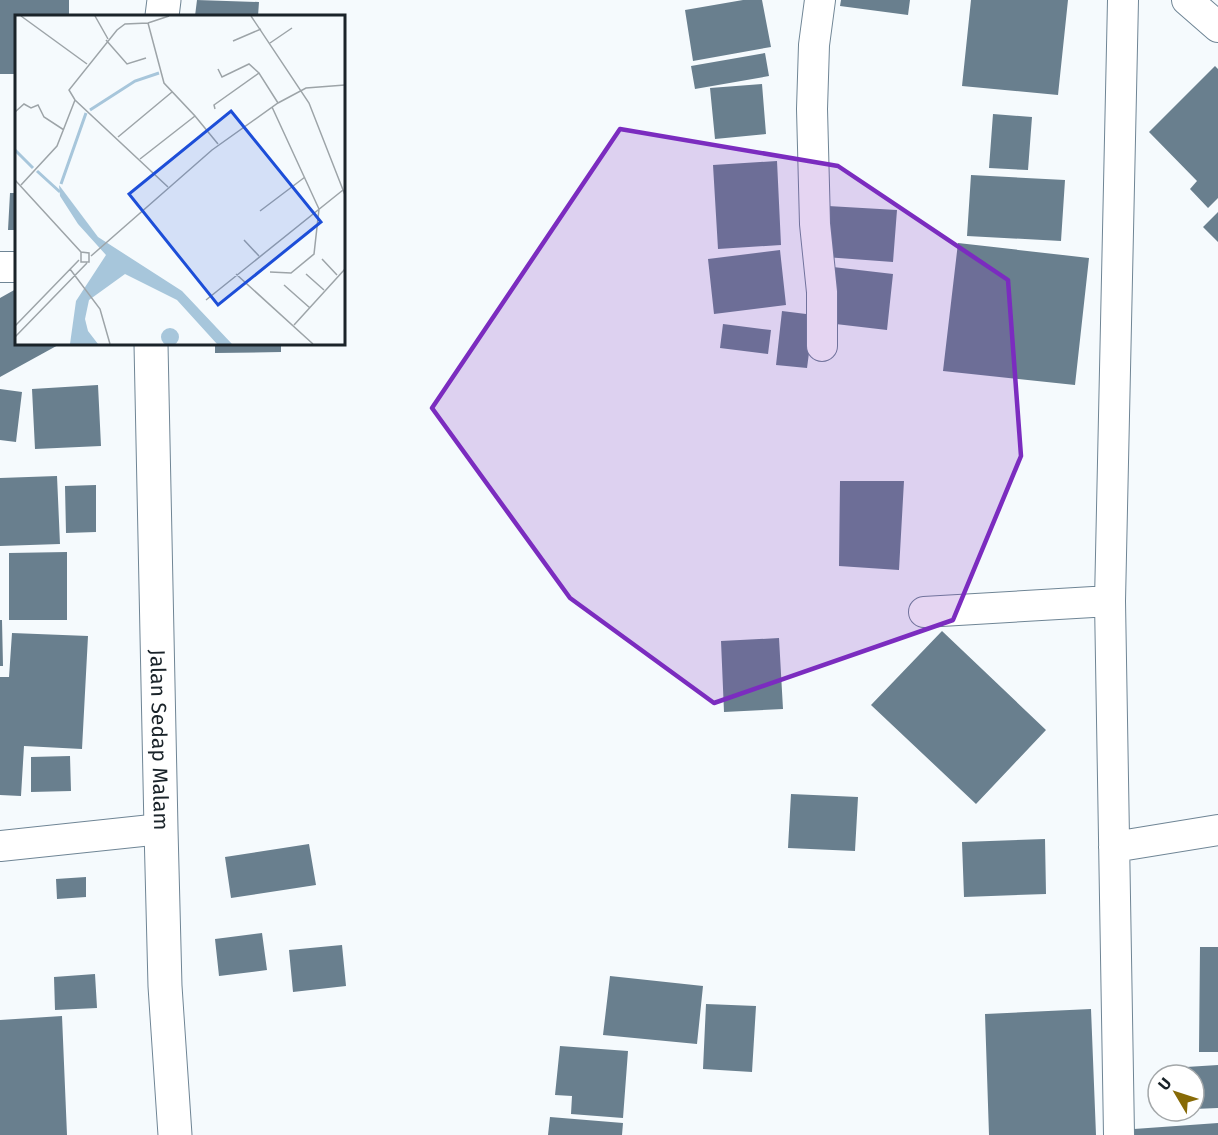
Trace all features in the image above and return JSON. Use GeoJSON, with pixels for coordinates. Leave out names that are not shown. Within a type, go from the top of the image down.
{"type":"FeatureCollection","features":[{"type":"Feature","properties":{"kind":"street"},"geometry":{"type":"LineString","coordinates":[[162,15],[164,0]]}},
{"type":"Feature","properties":{"kind":"street"},"geometry":{"type":"LineString","coordinates":[[820,0],[814,45],[812,109],[814,224],[822,292],[822,346]]}},
{"type":"Feature","properties":{"kind":"street"},"geometry":{"type":"LineString","coordinates":[[1119,1135],[1110,601],[1123,0]]}},
{"type":"Feature","properties":{"kind":"street"},"geometry":{"type":"LineString","coordinates":[[1186,0],[1218,27]]}},
{"type":"Feature","properties":{"kind":"street","name":"Jalan Sedap Malam"},"geometry":{"type":"LineString","coordinates":[[151,345],[165,986],[175,1135]]}},
{"type":"Feature","properties":{"kind":"street"},"geometry":{"type":"LineString","coordinates":[[924,612],[1110,601]]}},
{"type":"Feature","properties":{"kind":"street"},"geometry":{"type":"LineString","coordinates":[[0,846],[161,830]]}},
{"type":"Feature","properties":{"kind":"street"},"geometry":{"type":"LineString","coordinates":[[1114,847],[1218,830]]}},
{"type":"Feature","properties":{"kind":"highlighted area"},"geometry":{"type":"Polygon","coordinates":[[[620,129],[838,166],[1008,280],[1021,456],[953,620],[714,703],[570,598],[432,408],[620,129]]]}},
{"type":"Feature","properties":{"kind":"building"},"geometry":{"type":"Polygon","coordinates":[[[0,0],[69,0],[69,15],[15,15],[15,74],[0,74],[0,0]]]}},
{"type":"Feature","properties":{"kind":"building"},"geometry":{"type":"Polygon","coordinates":[[[197,0],[259,2],[258,15],[195,15],[197,0]]]}},
{"type":"Feature","properties":{"kind":"building"},"geometry":{"type":"Polygon","coordinates":[[[743,0],[762,0],[771,47],[693,61],[685,10],[743,0]]]}},
{"type":"Feature","properties":{"kind":"building"},"geometry":{"type":"Polygon","coordinates":[[[841,0],[910,0],[908,15],[840,6],[841,0]]]}},
{"type":"Feature","properties":{"kind":"building"},"geometry":{"type":"Polygon","coordinates":[[[971,0],[1068,0],[1058,95],[962,86],[971,0]]]}},
{"type":"Feature","properties":{"kind":"building"},"geometry":{"type":"Polygon","coordinates":[[[765,53],[769,76],[695,89],[691,66],[765,53]]]}},
{"type":"Feature","properties":{"kind":"building"},"geometry":{"type":"Polygon","coordinates":[[[1215,66],[1218,69],[1218,198],[1208,208],[1190,189],[1197,181],[1149,132],[1215,66]]]}},
{"type":"Feature","properties":{"kind":"building"},"geometry":{"type":"Polygon","coordinates":[[[762,84],[766,134],[715,139],[710,88],[762,84]]]}},
{"type":"Feature","properties":{"kind":"building"},"geometry":{"type":"Polygon","coordinates":[[[993,114],[1032,117],[1028,170],[989,168],[993,114]]]}},
{"type":"Feature","properties":{"kind":"building"},"geometry":{"type":"Polygon","coordinates":[[[777,161],[781,245],[718,249],[713,165],[777,161]]]}},
{"type":"Feature","properties":{"kind":"building"},"geometry":{"type":"Polygon","coordinates":[[[971,175],[1065,180],[1061,241],[967,236],[971,175]]]}},
{"type":"Feature","properties":{"kind":"building"},"geometry":{"type":"Polygon","coordinates":[[[10,193],[15,193],[15,230],[8,230],[10,193]]]}},
{"type":"Feature","properties":{"kind":"building"},"geometry":{"type":"Polygon","coordinates":[[[828,206],[897,210],[893,262],[825,257],[828,206]]]}},
{"type":"Feature","properties":{"kind":"building"},"geometry":{"type":"Polygon","coordinates":[[[1218,212],[1218,242],[1203,227],[1218,212]]]}},
{"type":"Feature","properties":{"kind":"building"},"geometry":{"type":"Polygon","coordinates":[[[958,243],[1089,258],[1075,385],[943,371],[958,243]]]}},
{"type":"Feature","properties":{"kind":"building"},"geometry":{"type":"Polygon","coordinates":[[[780,250],[786,305],[714,314],[708,259],[780,250]]]}},
{"type":"Feature","properties":{"kind":"building"},"geometry":{"type":"Polygon","coordinates":[[[833,267],[893,274],[887,330],[827,323],[833,267]]]}},
{"type":"Feature","properties":{"kind":"building"},"geometry":{"type":"Polygon","coordinates":[[[15,290],[15,345],[58,345],[0,377],[0,298],[15,290]]]}},
{"type":"Feature","properties":{"kind":"building"},"geometry":{"type":"Polygon","coordinates":[[[782,311],[814,315],[807,368],[776,365],[782,311]]]}},
{"type":"Feature","properties":{"kind":"building"},"geometry":{"type":"Polygon","coordinates":[[[723,324],[771,330],[768,354],[720,348],[723,324]]]}},
{"type":"Feature","properties":{"kind":"building"},"geometry":{"type":"Polygon","coordinates":[[[215,345],[281,345],[281,352],[215,353],[215,345]]]}},
{"type":"Feature","properties":{"kind":"building"},"geometry":{"type":"Polygon","coordinates":[[[98,385],[101,446],[35,449],[32,389],[98,385]]]}},
{"type":"Feature","properties":{"kind":"building"},"geometry":{"type":"Polygon","coordinates":[[[0,389],[22,392],[16,442],[0,440],[0,389]]]}},
{"type":"Feature","properties":{"kind":"building"},"geometry":{"type":"Polygon","coordinates":[[[57,476],[60,544],[0,546],[0,478],[57,476]]]}},
{"type":"Feature","properties":{"kind":"building"},"geometry":{"type":"Polygon","coordinates":[[[840,481],[904,481],[899,570],[839,566],[840,481]]]}},
{"type":"Feature","properties":{"kind":"building"},"geometry":{"type":"Polygon","coordinates":[[[96,485],[96,532],[66,533],[65,486],[96,485]]]}},
{"type":"Feature","properties":{"kind":"building"},"geometry":{"type":"Polygon","coordinates":[[[67,552],[67,620],[9,620],[9,553],[67,552]]]}},
{"type":"Feature","properties":{"kind":"building"},"geometry":{"type":"Polygon","coordinates":[[[0,620],[2,620],[3,666],[0,666],[0,620]]]}},
{"type":"Feature","properties":{"kind":"building"},"geometry":{"type":"Polygon","coordinates":[[[942,631],[1046,730],[976,804],[871,705],[942,631]]]}},
{"type":"Feature","properties":{"kind":"building"},"geometry":{"type":"Polygon","coordinates":[[[12,633],[88,636],[82,749],[24,746],[21,796],[0,795],[0,677],[9,677],[12,633]]]}},
{"type":"Feature","properties":{"kind":"building"},"geometry":{"type":"Polygon","coordinates":[[[779,638],[783,709],[724,712],[721,641],[779,638]]]}},
{"type":"Feature","properties":{"kind":"building"},"geometry":{"type":"Polygon","coordinates":[[[70,756],[71,791],[31,792],[31,757],[70,756]]]}},
{"type":"Feature","properties":{"kind":"building"},"geometry":{"type":"Polygon","coordinates":[[[791,794],[858,797],[855,851],[788,848],[791,794]]]}},
{"type":"Feature","properties":{"kind":"building"},"geometry":{"type":"Polygon","coordinates":[[[1045,839],[1046,894],[964,897],[962,842],[1045,839]]]}},
{"type":"Feature","properties":{"kind":"building"},"geometry":{"type":"Polygon","coordinates":[[[309,844],[316,885],[231,898],[225,857],[309,844]]]}},
{"type":"Feature","properties":{"kind":"building"},"geometry":{"type":"Polygon","coordinates":[[[86,877],[86,897],[57,899],[56,879],[86,877]]]}},
{"type":"Feature","properties":{"kind":"building"},"geometry":{"type":"Polygon","coordinates":[[[262,933],[267,970],[219,976],[215,939],[262,933]]]}},
{"type":"Feature","properties":{"kind":"building"},"geometry":{"type":"Polygon","coordinates":[[[342,945],[346,986],[293,992],[289,950],[342,945]]]}},
{"type":"Feature","properties":{"kind":"building"},"geometry":{"type":"Polygon","coordinates":[[[1200,947],[1218,947],[1218,1052],[1199,1052],[1200,947]]]}},
{"type":"Feature","properties":{"kind":"building"},"geometry":{"type":"Polygon","coordinates":[[[95,974],[97,1008],[55,1010],[54,977],[95,974]]]}},
{"type":"Feature","properties":{"kind":"building"},"geometry":{"type":"Polygon","coordinates":[[[610,976],[703,986],[697,1044],[603,1035],[610,976]]]}},
{"type":"Feature","properties":{"kind":"building"},"geometry":{"type":"Polygon","coordinates":[[[706,1004],[756,1006],[752,1072],[703,1069],[706,1004]]]}},
{"type":"Feature","properties":{"kind":"building"},"geometry":{"type":"Polygon","coordinates":[[[1091,1009],[1096,1135],[989,1135],[985,1014],[1091,1009]]]}},
{"type":"Feature","properties":{"kind":"building"},"geometry":{"type":"Polygon","coordinates":[[[62,1016],[67,1135],[0,1135],[0,1020],[62,1016]]]}},
{"type":"Feature","properties":{"kind":"building"},"geometry":{"type":"Polygon","coordinates":[[[560,1046],[628,1051],[623,1118],[571,1114],[572,1096],[555,1095],[560,1046]]]}},
{"type":"Feature","properties":{"kind":"building"},"geometry":{"type":"Polygon","coordinates":[[[1218,1065],[1218,1108],[1206,1108],[1206,1066],[1218,1065]]]}},
{"type":"Feature","properties":{"kind":"building"},"geometry":{"type":"Polygon","coordinates":[[[550,1117],[623,1123],[622,1135],[548,1135],[550,1117]]]}},
{"type":"Feature","properties":{"kind":"building"},"geometry":{"type":"Polygon","coordinates":[[[1218,1123],[1218,1135],[1134,1135],[1134,1129],[1218,1123]]]}}]}
